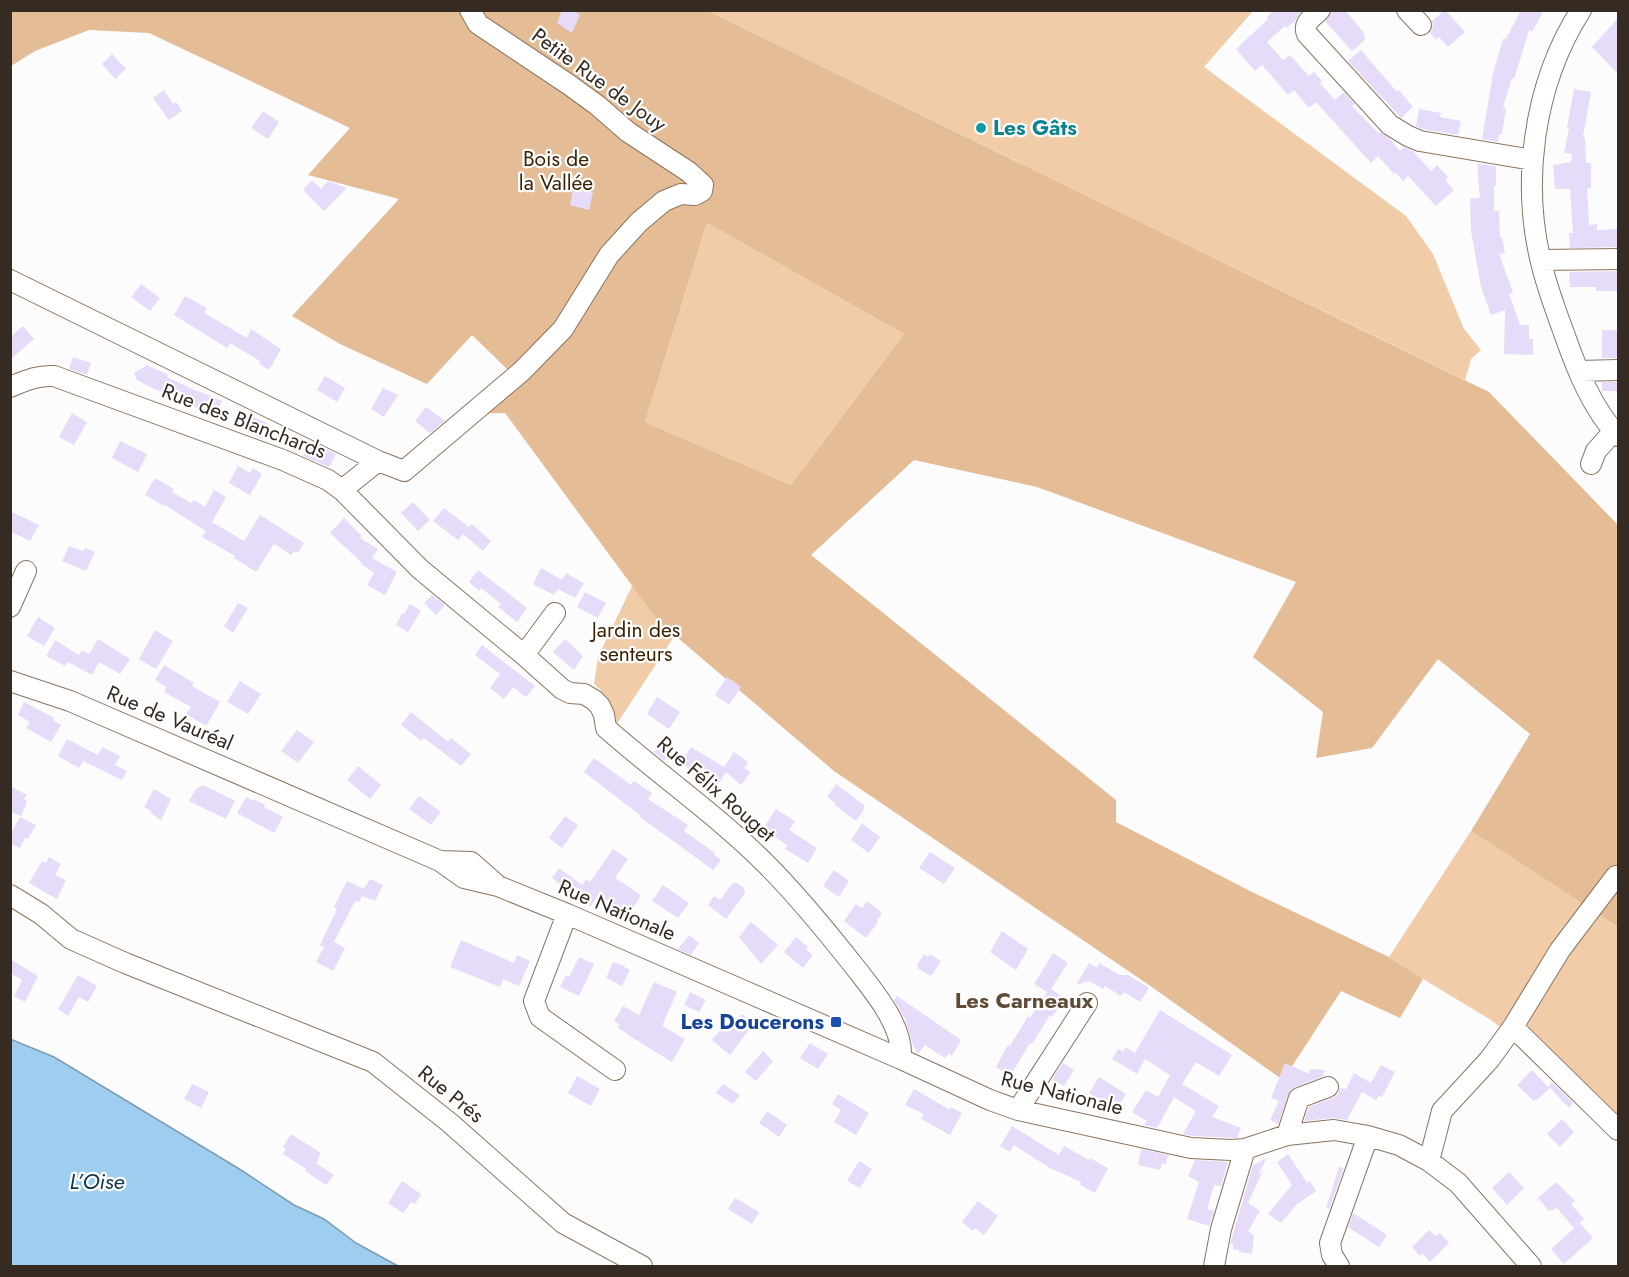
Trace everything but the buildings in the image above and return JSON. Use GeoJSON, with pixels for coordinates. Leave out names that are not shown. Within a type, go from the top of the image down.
{"type":"FeatureCollection","features":[{"type":"Feature","properties":{"kind":"street","name":"Petite Rue de Jouy"},"geometry":{"type":"LineString","coordinates":[[378,461],[404,471],[522,371],[563,329],[609,255],[639,222],[664,201],[681,194],[695,195],[702,191],[703,185],[689,172],[628,132],[568,84],[478,24],[470,10]]}},
{"type":"Feature","properties":{"kind":"street"},"geometry":{"type":"LineString","coordinates":[[1320,10],[1306,26],[1307,34],[1390,125],[1420,141],[1533,160]]}},
{"type":"Feature","properties":{"kind":"street"},"geometry":{"type":"LineString","coordinates":[[1581,10],[1561,50],[1542,102],[1532,173],[1534,222],[1541,260],[1557,314],[1579,371],[1594,401],[1616,433],[1596,451],[1591,464]]}},
{"type":"Feature","properties":{"kind":"street"},"geometry":{"type":"LineString","coordinates":[[1541,260],[1618,259]]}},
{"type":"Feature","properties":{"kind":"street"},"geometry":{"type":"LineString","coordinates":[[10,280],[378,461],[342,490]]}},
{"type":"Feature","properties":{"kind":"street"},"geometry":{"type":"LineString","coordinates":[[1579,371],[1618,370]]}},
{"type":"Feature","properties":{"kind":"street","name":"Rue des Blanchards"},"geometry":{"type":"LineString","coordinates":[[10,387],[42,375],[54,376],[283,460],[328,480],[342,490],[420,569],[456,600]]}},
{"type":"Feature","properties":{"kind":"street"},"geometry":{"type":"LineString","coordinates":[[10,607],[26,571]]}},
{"type":"Feature","properties":{"kind":"street","name":"Rue Félix Rouget"},"geometry":{"type":"LineString","coordinates":[[456,600],[562,689],[570,693],[584,694],[594,700],[600,706],[606,728],[717,819],[765,864],[818,922],[878,997],[900,1037],[901,1059]]}},
{"type":"Feature","properties":{"kind":"street"},"geometry":{"type":"LineString","coordinates":[[524,655],[555,613]]}},
{"type":"Feature","properties":{"kind":"street","name":"Rue de Vauréal"},"geometry":{"type":"LineString","coordinates":[[10,681],[70,701],[309,804]]}},
{"type":"Feature","properties":{"kind":"street","name":"Rue Nationale"},"geometry":{"type":"LineString","coordinates":[[309,804],[440,861],[471,862],[498,886],[901,1059],[990,1100],[1018,1110],[1191,1148],[1245,1149],[1287,1135],[1334,1130],[1399,1145],[1430,1161],[1458,1184],[1531,1266]]}},
{"type":"Feature","properties":{"kind":"street"},"geometry":{"type":"LineString","coordinates":[[1430,1161],[1442,1110],[1489,1060],[1513,1027],[1560,950],[1617,876]]}},
{"type":"Feature","properties":{"kind":"street","name":"Rue Prés"},"geometry":{"type":"LineString","coordinates":[[10,895],[41,914],[71,939],[125,963],[373,1062],[450,1124],[563,1223],[642,1266]]}},
{"type":"Feature","properties":{"kind":"street"},"geometry":{"type":"LineString","coordinates":[[567,914],[534,1001],[540,1017],[615,1070]]}},
{"type":"Feature","properties":{"kind":"street"},"geometry":{"type":"LineString","coordinates":[[1018,1110],[1087,1003]]}},
{"type":"Feature","properties":{"kind":"street"},"geometry":{"type":"LineString","coordinates":[[1513,1027],[1618,1130]]}},
{"type":"Feature","properties":{"kind":"street"},"geometry":{"type":"LineString","coordinates":[[1287,1135],[1299,1098],[1328,1087]]}},
{"type":"Feature","properties":{"kind":"street"},"geometry":{"type":"LineString","coordinates":[[1339,1266],[1332,1255],[1330,1243],[1368,1136]]}},
{"type":"Feature","properties":{"kind":"street"},"geometry":{"type":"LineString","coordinates":[[1214,1266],[1221,1229],[1245,1149]]}},
{"type":"Feature","properties":{"kind":"green space","name":"Bois de la Vallée"},"geometry":{"type":"Polygon","coordinates":[[[11,11],[708,11],[1489,392],[1618,525],[1618,927],[1471,831],[1530,734],[1438,659],[1372,748],[1316,758],[1323,712],[1253,657],[1296,582],[1037,487],[914,460],[811,555],[1116,800],[1116,822],[1252,892],[1389,957],[1423,979],[1400,1018],[1341,991],[1283,1080],[1149,985],[834,771],[658,621],[505,413],[461,414],[510,372],[472,335],[427,384],[340,344],[292,316],[399,199],[308,175],[350,128],[149,33],[89,30],[35,51],[11,66],[11,11]],[[707,223],[645,422],[791,485],[904,334],[707,223]]]}},
{"type":"Feature","properties":{"kind":"green space"},"geometry":{"type":"Polygon","coordinates":[[[708,11],[1253,11],[1204,67],[1406,216],[1433,254],[1464,329],[1481,350],[1471,359],[1465,380],[708,11]]]}},
{"type":"Feature","properties":{"kind":"green space"},"geometry":{"type":"Polygon","coordinates":[[[707,223],[904,334],[791,485],[645,422],[707,223]]]}},
{"type":"Feature","properties":{"kind":"green space","name":"Jardin des senteurs"},"geometry":{"type":"Polygon","coordinates":[[[633,584],[658,621],[675,635],[611,733],[594,700],[601,690],[594,684],[598,657],[633,584]]]}},
{"type":"Feature","properties":{"kind":"green space"},"geometry":{"type":"Polygon","coordinates":[[[1471,831],[1618,927],[1618,1120],[1491,1020],[1389,957],[1471,831]]]}},
{"type":"Feature","properties":{"kind":"water","name":"L’Oise"},"geometry":{"type":"Polygon","coordinates":[[[10,1039],[54,1057],[241,1170],[294,1205],[324,1219],[356,1243],[398,1266],[11,1266],[10,1039]]]}},
{"type":"Feature","properties":{"kind":"place","name":"Les Gâts"},"geometry":{"type":"Point","coordinates":[981,128]}},
{"type":"Feature","properties":{"kind":"place","name":"Les Doucerons"},"geometry":{"type":"Point","coordinates":[836,1022]}},
{"type":"Feature","properties":{"kind":"district","name":"Les Carneaux"},"geometry":{"type":"Point","coordinates":[1024,1000]}}]}
